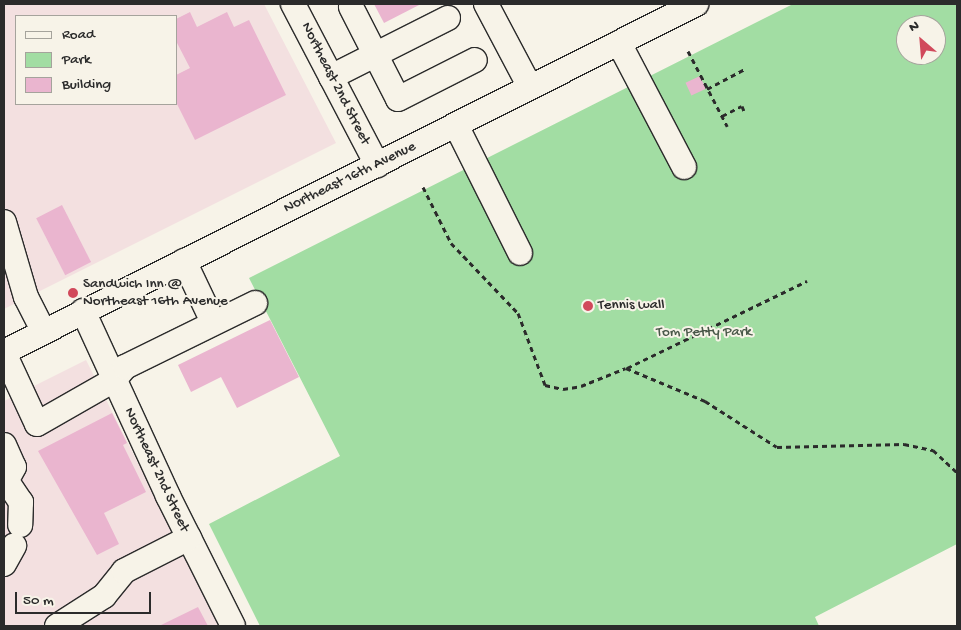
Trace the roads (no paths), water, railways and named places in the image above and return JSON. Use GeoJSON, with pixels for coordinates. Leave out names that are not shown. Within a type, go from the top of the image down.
{"type":"FeatureCollection","features":[{"type":"Feature","properties":{"kind":"street","name":"Northeast 2nd Street"},"geometry":{"type":"LineString","coordinates":[[293,4],[376,165]]}},
{"type":"Feature","properties":{"kind":"street"},"geometry":{"type":"LineString","coordinates":[[486,4],[530,88]]}},
{"type":"Feature","properties":{"kind":"street","name":"Northeast 16th Avenue"},"geometry":{"type":"LineString","coordinates":[[4,353],[82,311],[696,4]]}},
{"type":"Feature","properties":{"kind":"street"},"geometry":{"type":"LineString","coordinates":[[351,7],[398,99],[476,60]]}},
{"type":"Feature","properties":{"kind":"street"},"geometry":{"type":"LineString","coordinates":[[332,78],[448,18]]}},
{"type":"Feature","properties":{"kind":"street"},"geometry":{"type":"LineString","coordinates":[[619,43],[684,167]]}},
{"type":"Feature","properties":{"kind":"street"},"geometry":{"type":"LineString","coordinates":[[456,125],[520,252]]}},
{"type":"Feature","properties":{"kind":"street"},"geometry":{"type":"LineString","coordinates":[[4,222],[26,297],[43,331]]}},
{"type":"Feature","properties":{"kind":"street"},"geometry":{"type":"LineString","coordinates":[[184,260],[213,322]]}},
{"type":"Feature","properties":{"kind":"street"},"geometry":{"type":"LineString","coordinates":[[4,353],[37,424],[114,380],[125,367],[213,322],[255,303]]}},
{"type":"Feature","properties":{"kind":"street","name":"Northeast 2nd Street"},"geometry":{"type":"LineString","coordinates":[[82,311],[188,538],[233,626]]}},
{"type":"Feature","properties":{"kind":"street"},"geometry":{"type":"LineString","coordinates":[[4,445],[14,467],[5,482],[21,502],[12,545]]}},
{"type":"Feature","properties":{"kind":"street"},"geometry":{"type":"LineString","coordinates":[[57,626],[104,596],[124,571],[188,538]]}},
{"type":"Feature","properties":{"kind":"place","name":"Sandwich Inn @ Northeast 16th Avenue"},"geometry":{"type":"Point","coordinates":[73,293]}},
{"type":"Feature","properties":{"kind":"place","name":"Tennis wall"},"geometry":{"type":"Point","coordinates":[588,306]}},
{"type":"Feature","properties":{"kind":"park label","name":"Tom Petty Park"},"geometry":{"type":"Point","coordinates":[704,333]}}]}
